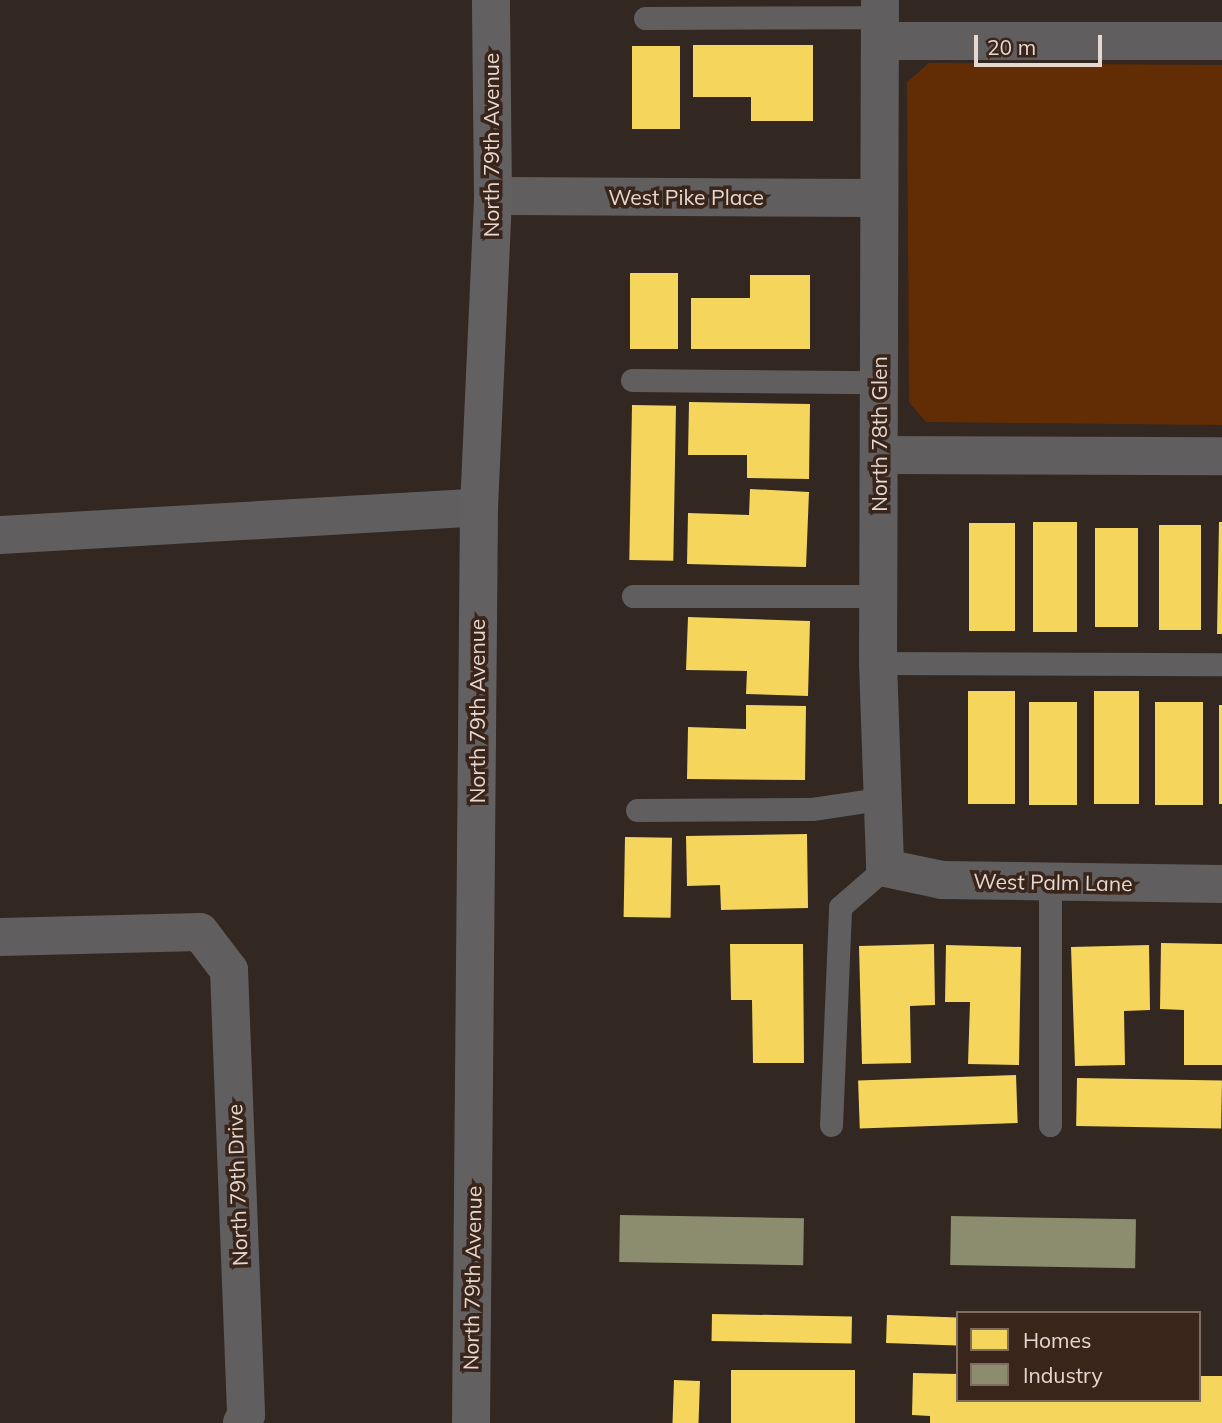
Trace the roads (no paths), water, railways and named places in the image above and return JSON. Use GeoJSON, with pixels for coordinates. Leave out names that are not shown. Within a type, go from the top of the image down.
{"type":"FeatureCollection","features":[{"type":"Feature","properties":{"kind":"street","name":"North 79th Avenue"},"geometry":{"type":"LineString","coordinates":[[471,1423],[479,507],[493,197],[491,0]]}},
{"type":"Feature","properties":{"kind":"street"},"geometry":{"type":"LineString","coordinates":[[880,19],[1222,41]]}},
{"type":"Feature","properties":{"kind":"street","name":"North 78th Glen"},"geometry":{"type":"LineString","coordinates":[[880,19],[878,663],[880,799],[885,868]]}},
{"type":"Feature","properties":{"kind":"street","name":"West Pike Place"},"geometry":{"type":"LineString","coordinates":[[493,197],[879,198]]}},
{"type":"Feature","properties":{"kind":"street"},"geometry":{"type":"LineString","coordinates":[[879,455],[1222,456]]}},
{"type":"Feature","properties":{"kind":"street"},"geometry":{"type":"LineString","coordinates":[[0,535],[479,507]]}},
{"type":"Feature","properties":{"kind":"street","name":"West Palm Lane"},"geometry":{"type":"LineString","coordinates":[[885,868],[942,880],[1050,884],[1222,884]]}},
{"type":"Feature","properties":{"kind":"street","name":"North 79th Drive"},"geometry":{"type":"LineString","coordinates":[[0,937],[200,932],[229,970],[246,1415],[242,1423]]}},
{"type":"Feature","properties":{"kind":"lane"},"geometry":{"type":"LineString","coordinates":[[645,18],[880,19]]}},
{"type":"Feature","properties":{"kind":"lane"},"geometry":{"type":"LineString","coordinates":[[632,380],[879,382]]}},
{"type":"Feature","properties":{"kind":"lane"},"geometry":{"type":"LineString","coordinates":[[633,596],[878,596]]}},
{"type":"Feature","properties":{"kind":"lane"},"geometry":{"type":"LineString","coordinates":[[878,663],[1222,664]]}},
{"type":"Feature","properties":{"kind":"lane"},"geometry":{"type":"LineString","coordinates":[[637,810],[812,809],[880,799]]}},
{"type":"Feature","properties":{"kind":"lane"},"geometry":{"type":"LineString","coordinates":[[831,1125],[840,907],[885,868]]}},
{"type":"Feature","properties":{"kind":"lane"},"geometry":{"type":"LineString","coordinates":[[1050,884],[1050,1125]]}}]}
